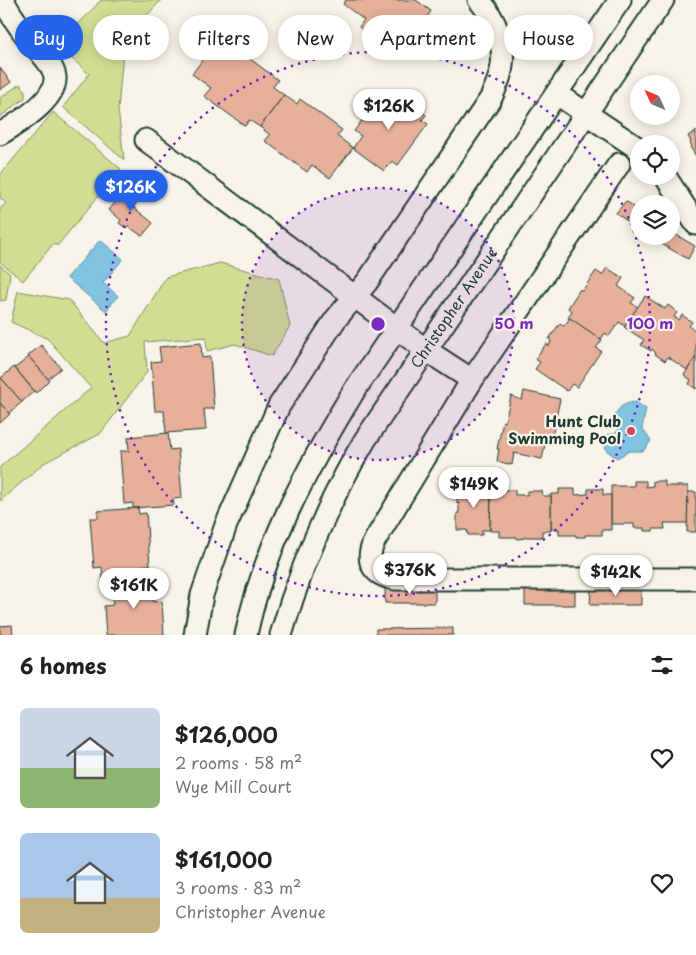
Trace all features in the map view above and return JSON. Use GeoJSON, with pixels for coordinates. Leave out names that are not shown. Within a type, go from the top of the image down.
{"type":"FeatureCollection","features":[{"type":"Feature","properties":{"kind":"street"},"geometry":{"type":"LineString","coordinates":[[0,134],[24,118],[46,99],[54,85],[55,77],[48,63],[23,31],[3,0]]}},
{"type":"Feature","properties":{"kind":"street"},"geometry":{"type":"LineString","coordinates":[[195,635],[202,595],[210,569],[226,525],[266,433],[293,384],[339,314],[367,282],[483,110],[498,82],[502,65],[499,37],[491,16],[479,0]]}},
{"type":"Feature","properties":{"kind":"street"},"geometry":{"type":"LineString","coordinates":[[246,635],[252,605],[267,560],[299,486],[345,406],[620,0]]}},
{"type":"Feature","properties":{"kind":"street","name":"Christopher Avenue"},"geometry":{"type":"LineString","coordinates":[[281,635],[311,546],[336,493],[365,440],[663,0]]}},
{"type":"Feature","properties":{"kind":"street"},"geometry":{"type":"LineString","coordinates":[[557,94],[630,143]]}},
{"type":"Feature","properties":{"kind":"street"},"geometry":{"type":"LineString","coordinates":[[146,140],[426,350],[472,380]]}},
{"type":"Feature","properties":{"kind":"street"},"geometry":{"type":"LineString","coordinates":[[619,164],[472,380],[371,549],[370,560],[374,569],[383,576],[396,579],[696,579]]}},
{"type":"Feature","properties":{"kind":"street"},"geometry":{"type":"LineString","coordinates":[[671,185],[696,224]]}},
{"type":"Feature","properties":{"kind":"green space"},"geometry":{"type":"Polygon","coordinates":[[[101,0],[161,0],[147,15],[93,15],[93,60],[122,60],[118,109],[124,160],[63,107],[89,74],[74,60],[83,60],[83,19],[101,0]]]}},
{"type":"Feature","properties":{"kind":"green space"},"geometry":{"type":"Polygon","coordinates":[[[20,84],[25,91],[25,98],[0,117],[0,98],[20,84]]]}},
{"type":"Feature","properties":{"kind":"green space"},"geometry":{"type":"Polygon","coordinates":[[[53,112],[121,169],[57,246],[54,243],[23,281],[0,262],[0,209],[6,203],[0,198],[0,175],[53,112]]]}},
{"type":"Feature","properties":{"kind":"green space"},"geometry":{"type":"Polygon","coordinates":[[[220,263],[279,279],[290,326],[272,356],[235,344],[207,351],[206,337],[145,342],[147,372],[100,434],[44,463],[0,501],[0,467],[91,388],[48,339],[11,322],[18,291],[69,300],[104,343],[130,336],[166,277],[220,263]]]}},
{"type":"Feature","properties":{"kind":"green space"},"geometry":{"type":"Polygon","coordinates":[[[0,265],[10,274],[6,300],[0,301],[0,265]]]}},
{"type":"Feature","properties":{"kind":"water"},"geometry":{"type":"Polygon","coordinates":[[[100,240],[123,259],[103,283],[118,296],[106,311],[67,278],[100,240]]]}},
{"type":"Feature","properties":{"kind":"water","name":"Hunt Club Swimming Pool"},"geometry":{"type":"Polygon","coordinates":[[[636,402],[646,409],[642,428],[651,441],[643,451],[629,451],[617,458],[606,450],[605,437],[616,433],[622,425],[615,416],[618,410],[626,404],[636,402]]]}},
{"type":"Feature","properties":{"kind":"building"},"geometry":{"type":"Polygon","coordinates":[[[346,0],[416,0],[431,11],[428,15],[362,15],[362,18],[343,4],[346,0]]]}},
{"type":"Feature","properties":{"kind":"building"},"geometry":{"type":"Polygon","coordinates":[[[202,60],[252,60],[278,80],[273,87],[284,95],[260,127],[249,120],[245,126],[204,96],[211,88],[192,74],[202,60]]]}},
{"type":"Feature","properties":{"kind":"building"},"geometry":{"type":"Polygon","coordinates":[[[0,68],[11,82],[0,90],[0,68]]]}},
{"type":"Feature","properties":{"kind":"building"},"geometry":{"type":"Polygon","coordinates":[[[384,92],[390,97],[395,92],[426,115],[422,120],[428,124],[398,165],[392,161],[384,171],[353,148],[361,136],[354,131],[384,92]]]}},
{"type":"Feature","properties":{"kind":"building"},"geometry":{"type":"Polygon","coordinates":[[[284,95],[297,104],[300,99],[342,130],[337,136],[353,148],[330,178],[312,165],[307,172],[265,141],[270,135],[260,127],[284,95]]]}},
{"type":"Feature","properties":{"kind":"building"},"geometry":{"type":"Polygon","coordinates":[[[696,131],[696,156],[690,147],[692,146],[688,136],[696,131]]]}},
{"type":"Feature","properties":{"kind":"building"},"geometry":{"type":"Polygon","coordinates":[[[129,186],[142,196],[133,207],[153,223],[142,236],[128,226],[126,228],[119,223],[121,220],[109,210],[129,186]]]}},
{"type":"Feature","properties":{"kind":"building"},"geometry":{"type":"Polygon","coordinates":[[[626,201],[630,204],[630,223],[616,213],[626,201]]]}},
{"type":"Feature","properties":{"kind":"building"},"geometry":{"type":"Polygon","coordinates":[[[680,237],[695,246],[688,259],[663,245],[680,245],[680,237]]]}},
{"type":"Feature","properties":{"kind":"building"},"geometry":{"type":"Polygon","coordinates":[[[607,268],[623,278],[618,286],[635,298],[631,303],[638,307],[625,326],[619,322],[609,336],[605,333],[601,339],[568,318],[572,311],[568,308],[580,289],[582,291],[596,271],[602,275],[607,268]]]}},
{"type":"Feature","properties":{"kind":"building"},"geometry":{"type":"Polygon","coordinates":[[[645,296],[665,309],[668,305],[677,312],[674,317],[679,320],[682,315],[692,322],[689,326],[696,331],[696,357],[687,370],[668,357],[665,361],[655,354],[652,349],[651,351],[641,345],[644,340],[624,327],[645,296]]]}},
{"type":"Feature","properties":{"kind":"building"},"geometry":{"type":"Polygon","coordinates":[[[570,318],[602,340],[596,348],[601,351],[577,387],[572,384],[567,391],[535,369],[540,362],[535,359],[546,344],[549,346],[551,341],[549,339],[560,323],[564,326],[570,318]]]}},
{"type":"Feature","properties":{"kind":"building"},"geometry":{"type":"Polygon","coordinates":[[[201,343],[202,358],[210,357],[214,409],[204,409],[206,430],[166,433],[164,411],[155,411],[151,362],[161,361],[159,347],[201,343]]]}},
{"type":"Feature","properties":{"kind":"building"},"geometry":{"type":"Polygon","coordinates":[[[41,345],[61,368],[48,379],[28,356],[41,345]]]}},
{"type":"Feature","properties":{"kind":"building"},"geometry":{"type":"Polygon","coordinates":[[[29,357],[49,380],[36,393],[15,368],[29,357]]]}},
{"type":"Feature","properties":{"kind":"building"},"geometry":{"type":"Polygon","coordinates":[[[696,357],[696,389],[689,384],[691,380],[684,375],[696,357]]]}},
{"type":"Feature","properties":{"kind":"building"},"geometry":{"type":"Polygon","coordinates":[[[14,367],[34,391],[22,402],[1,378],[14,367]]]}},
{"type":"Feature","properties":{"kind":"building"},"geometry":{"type":"Polygon","coordinates":[[[1,378],[22,402],[9,413],[0,403],[1,378]]]}},
{"type":"Feature","properties":{"kind":"building"},"geometry":{"type":"Polygon","coordinates":[[[524,391],[560,399],[551,441],[546,440],[542,459],[514,453],[512,465],[497,461],[499,449],[497,449],[503,421],[505,421],[511,396],[522,400],[524,391]]]}},
{"type":"Feature","properties":{"kind":"building"},"geometry":{"type":"Polygon","coordinates":[[[0,403],[10,414],[0,423],[0,403]]]}},
{"type":"Feature","properties":{"kind":"building"},"geometry":{"type":"Polygon","coordinates":[[[168,433],[170,450],[178,449],[182,498],[173,499],[174,505],[133,508],[133,503],[124,504],[120,451],[129,451],[128,437],[168,433]]]}},
{"type":"Feature","properties":{"kind":"building"},"geometry":{"type":"Polygon","coordinates":[[[634,481],[646,481],[646,487],[653,486],[653,481],[665,481],[665,486],[688,486],[688,523],[664,523],[665,529],[653,529],[653,531],[644,531],[644,528],[634,528],[634,524],[611,524],[611,486],[634,486],[634,481]]]}},
{"type":"Feature","properties":{"kind":"building"},"geometry":{"type":"Polygon","coordinates":[[[459,485],[482,485],[482,490],[491,490],[490,530],[482,530],[482,535],[468,535],[467,530],[457,530],[459,503],[457,504],[457,489],[459,489],[459,485]]]}},
{"type":"Feature","properties":{"kind":"building"},"geometry":{"type":"Polygon","coordinates":[[[559,489],[575,489],[575,495],[588,494],[588,489],[603,489],[603,495],[611,495],[611,530],[602,530],[602,535],[576,537],[576,535],[559,535],[559,529],[551,529],[551,494],[559,494],[559,489]]]}},
{"type":"Feature","properties":{"kind":"building"},"geometry":{"type":"Polygon","coordinates":[[[499,490],[515,490],[515,495],[527,495],[527,491],[542,491],[543,496],[551,496],[551,531],[542,531],[542,537],[517,539],[517,537],[499,537],[499,531],[490,531],[491,495],[499,496],[499,490]]]}},
{"type":"Feature","properties":{"kind":"building"},"geometry":{"type":"Polygon","coordinates":[[[688,492],[696,492],[696,532],[687,532],[688,492]]]}},
{"type":"Feature","properties":{"kind":"building"},"geometry":{"type":"Polygon","coordinates":[[[138,508],[139,514],[146,513],[150,565],[142,566],[143,579],[103,582],[102,567],[94,568],[90,518],[98,518],[98,511],[138,508]]]}},
{"type":"Feature","properties":{"kind":"building"},"geometry":{"type":"Polygon","coordinates":[[[151,578],[153,602],[162,601],[164,635],[106,635],[104,606],[113,605],[111,581],[151,578]]]}},
{"type":"Feature","properties":{"kind":"building"},"geometry":{"type":"Polygon","coordinates":[[[435,587],[435,603],[385,603],[385,588],[435,587]]]}},
{"type":"Feature","properties":{"kind":"building"},"geometry":{"type":"Polygon","coordinates":[[[525,588],[575,589],[575,605],[525,605],[525,588]]]}},
{"type":"Feature","properties":{"kind":"building"},"geometry":{"type":"Polygon","coordinates":[[[591,589],[641,589],[641,605],[590,605],[591,589]]]}},
{"type":"Feature","properties":{"kind":"building"},"geometry":{"type":"Polygon","coordinates":[[[12,625],[13,635],[0,635],[0,626],[12,625]]]}},
{"type":"Feature","properties":{"kind":"building"},"geometry":{"type":"Polygon","coordinates":[[[453,628],[453,635],[376,635],[376,629],[453,628]]]}},
{"type":"Feature","properties":{"kind":"place","name":"Hunt Club Swimming Pool"},"geometry":{"type":"Point","coordinates":[631,431]}}]}
